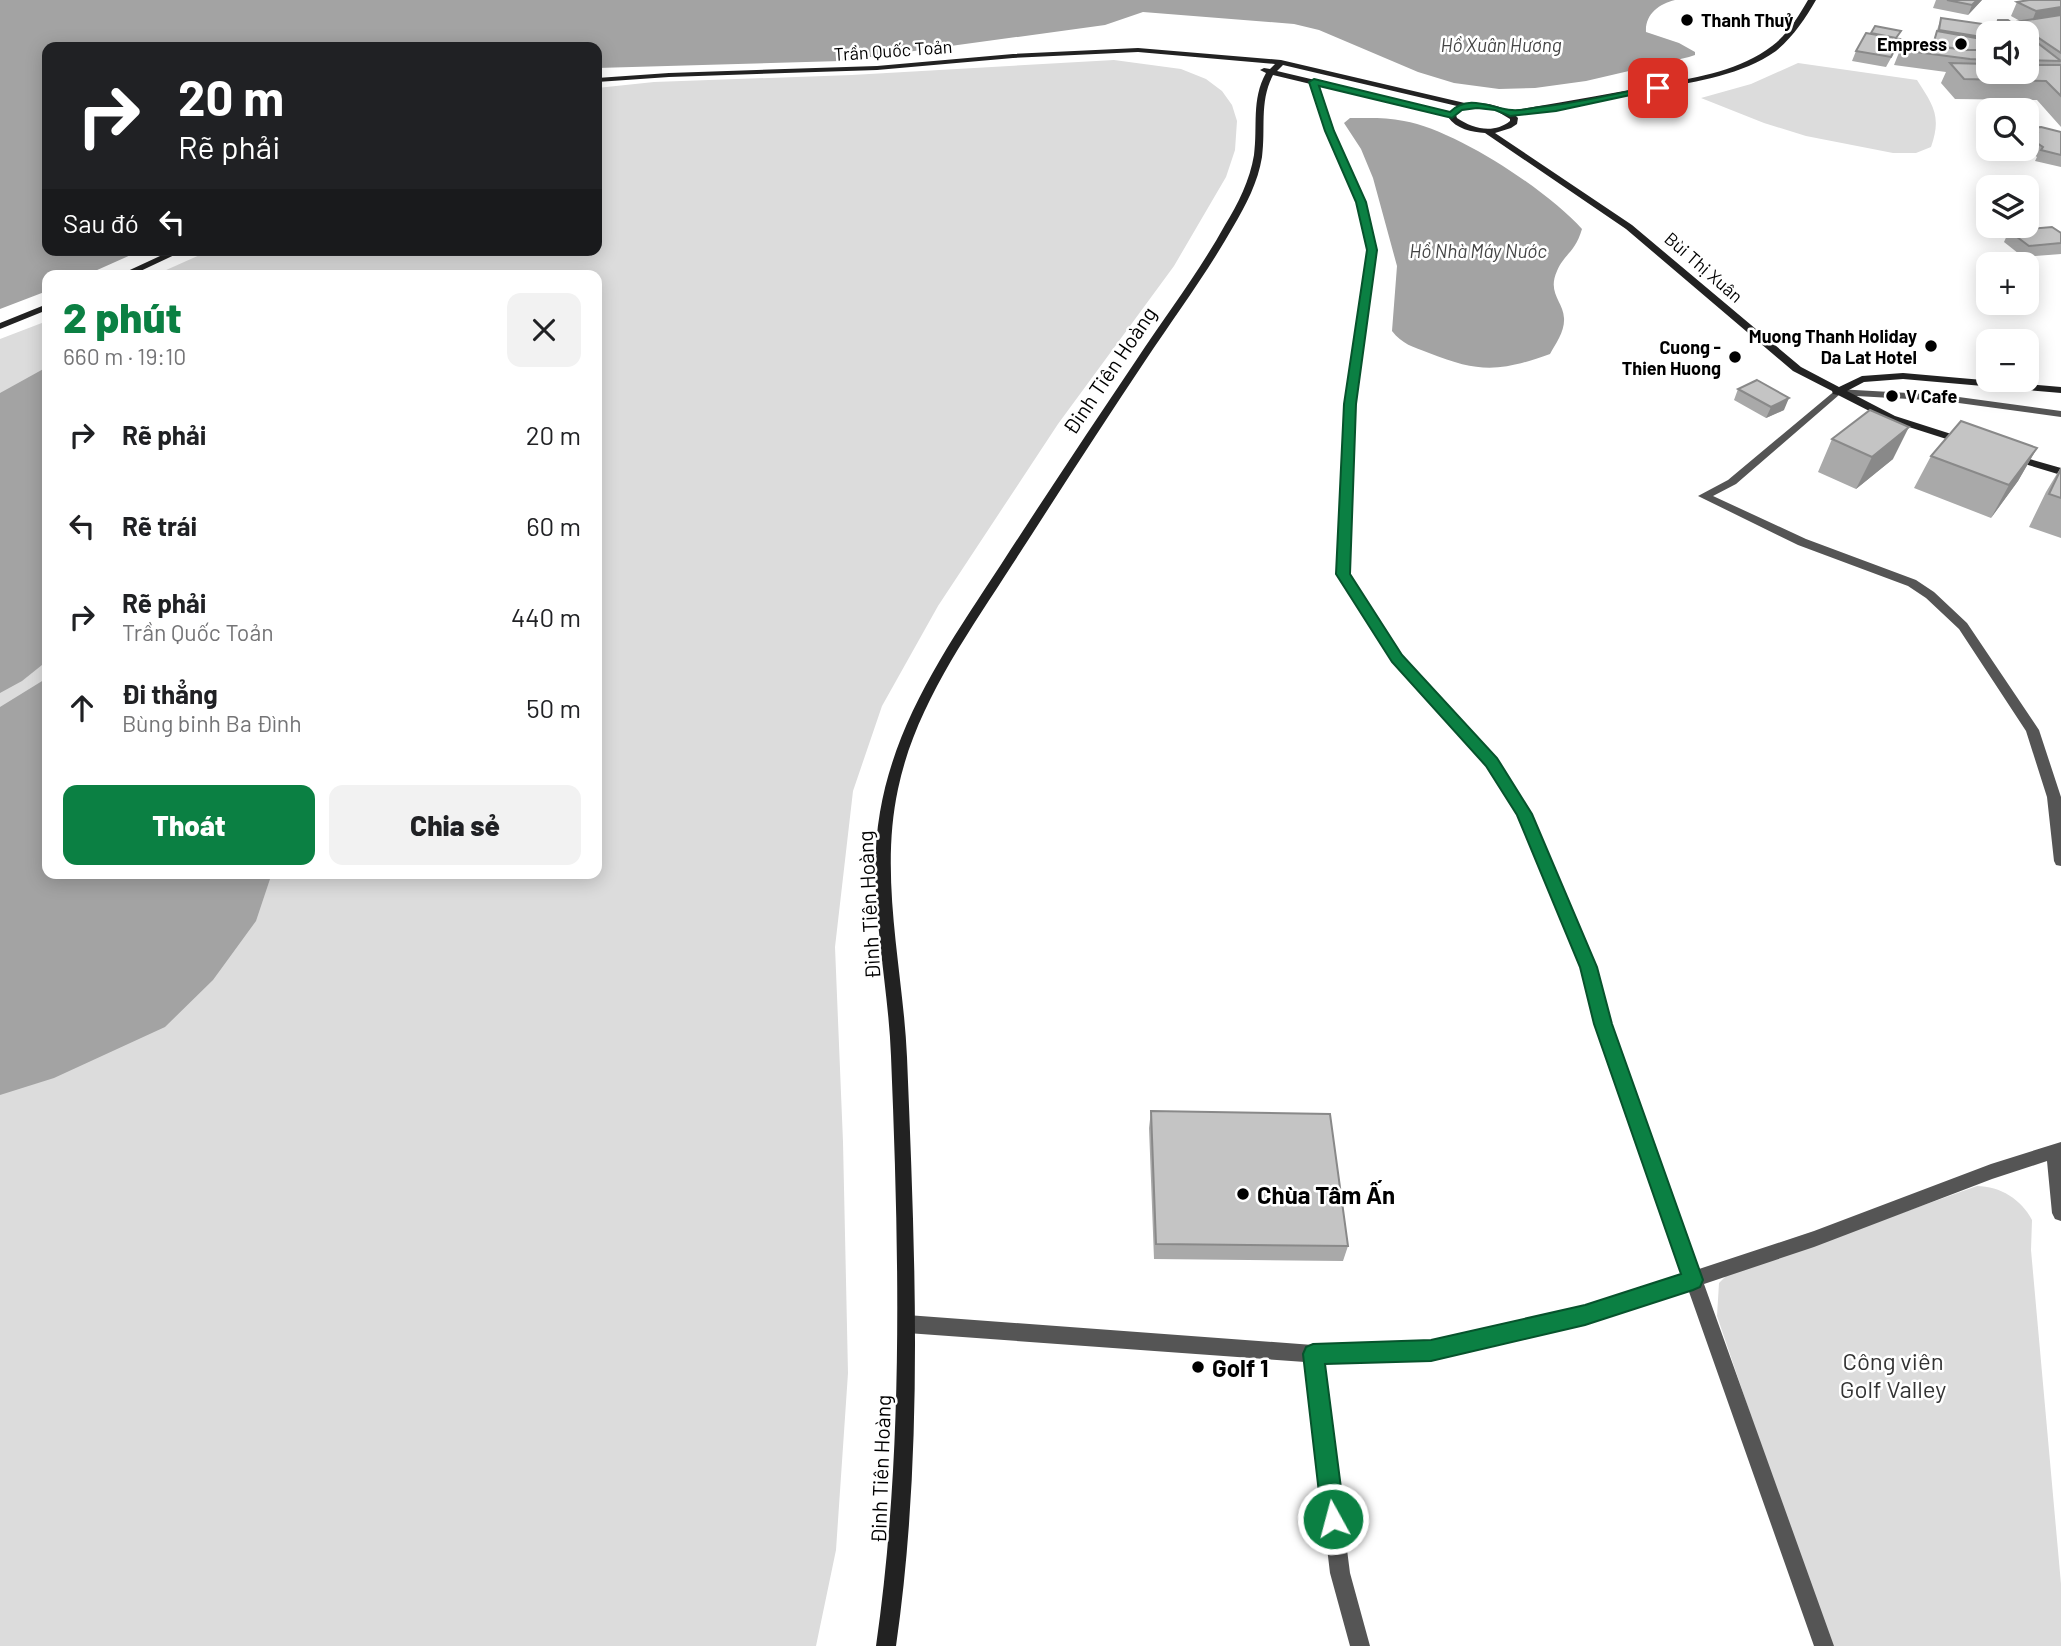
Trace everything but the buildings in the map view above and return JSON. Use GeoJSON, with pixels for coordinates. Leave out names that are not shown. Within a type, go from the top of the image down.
{"type":"FeatureCollection","features":[{"type":"Feature","properties":{"kind":"main road"},"geometry":{"type":"LineString","coordinates":[[1487,131],[1511,126],[1514,122],[1510,113],[1556,108],[1647,90],[1740,66],[1768,53],[1784,40],[1799,24],[1812,0]]}},
{"type":"Feature","properties":{"kind":"main road","name":"Trần Quốc Toản"},"geometry":{"type":"LineString","coordinates":[[602,80],[656,75],[866,68],[1094,51],[1191,54],[1276,66],[1467,106],[1487,106],[1510,113]]}},
{"type":"Feature","properties":{"kind":"main road","name":"Trần Quốc Toản"},"geometry":{"type":"LineString","coordinates":[[1191,54],[1276,66],[1314,82],[1452,115]]}},
{"type":"Feature","properties":{"kind":"main road","name":"Đinh Tiên Hoàng"},"geometry":{"type":"LineString","coordinates":[[886,1646],[898,1556],[907,1324],[898,1044],[884,876],[885,818],[892,784],[908,736],[956,642],[1115,396],[1202,271],[1241,205],[1255,170],[1261,145],[1259,101],[1262,83],[1276,66]]}},
{"type":"Feature","properties":{"kind":"main road"},"geometry":{"type":"LineString","coordinates":[[1452,115],[1459,108],[1467,106]]}},
{"type":"Feature","properties":{"kind":"main road","name":"Bùi Thị Xuân"},"geometry":{"type":"LineString","coordinates":[[1452,115],[1453,119],[1466,127],[1487,131],[1629,227],[1672,260],[1775,353],[1797,369],[1891,418],[1979,447]]}},
{"type":"Feature","properties":{"kind":"main road"},"geometry":{"type":"LineString","coordinates":[[135,270],[167,256]]}},
{"type":"Feature","properties":{"kind":"main road"},"geometry":{"type":"LineString","coordinates":[[0,326],[42,309]]}},
{"type":"Feature","properties":{"kind":"main road"},"geometry":{"type":"LineString","coordinates":[[1837,392],[1862,380],[1903,376],[2061,390]]}},
{"type":"Feature","properties":{"kind":"main road"},"geometry":{"type":"LineString","coordinates":[[2004,455],[2061,472]]}},
{"type":"Feature","properties":{"kind":"street"},"geometry":{"type":"LineString","coordinates":[[1314,82],[1329,131],[1361,202],[1372,250],[1350,404],[1343,574],[1397,658],[1491,762],[1524,814],[1589,967],[1603,1024],[1824,1646]]}},
{"type":"Feature","properties":{"kind":"street"},"geometry":{"type":"LineString","coordinates":[[2061,414],[1944,398],[1837,392],[1732,481],[1704,496],[1802,542],[1912,583],[1930,595],[1963,626],[2032,730],[2054,797],[2061,862]]}},
{"type":"Feature","properties":{"kind":"street"},"geometry":{"type":"LineString","coordinates":[[907,1324],[1313,1354],[1431,1350],[1585,1315],[1814,1239],[2057,1150],[2061,1213]]}},
{"type":"Feature","properties":{"kind":"street"},"geometry":{"type":"LineString","coordinates":[[1313,1354],[1340,1573],[1360,1646]]}},
{"type":"Feature","properties":{"kind":"green space"},"geometry":{"type":"Polygon","coordinates":[[[1114,60],[1181,69],[1206,79],[1222,91],[1232,105],[1237,121],[1235,150],[1226,177],[1174,266],[1058,424],[938,606],[882,706],[853,791],[835,947],[848,1373],[836,1550],[816,1646],[0,1646],[0,339],[42,323],[42,879],[602,879],[602,270],[166,270],[198,256],[602,256],[602,87],[654,82],[852,75],[1114,60]]]}},
{"type":"Feature","properties":{"kind":"green space"},"geometry":{"type":"Polygon","coordinates":[[[1798,63],[1917,80],[1936,119],[1931,147],[1916,153],[1893,153],[1806,136],[1701,98],[1751,84],[1798,63]]]}},
{"type":"Feature","properties":{"kind":"green space","name":"Công viên Golf Valley"},"geometry":{"type":"Polygon","coordinates":[[[1977,1186],[2002,1191],[2016,1200],[2032,1220],[2031,1250],[2061,1584],[2061,1646],[1829,1646],[1717,1316],[1719,1283],[1726,1276],[1977,1186]]]}},
{"type":"Feature","properties":{"kind":"water","name":"Hồ Xuân Hương"},"geometry":{"type":"Polygon","coordinates":[[[0,0],[1675,0],[1654,11],[1648,20],[1646,32],[1679,43],[1695,52],[1695,55],[1689,57],[1586,81],[1535,88],[1499,89],[1454,83],[1418,72],[1319,30],[1294,24],[1143,12],[1105,25],[841,61],[602,68],[602,42],[42,42],[42,256],[129,256],[97,270],[42,270],[42,293],[0,309],[0,0]]]}},
{"type":"Feature","properties":{"kind":"water","name":"Hồ Nhà Máy Nước"},"geometry":{"type":"Polygon","coordinates":[[[1350,118],[1397,120],[1449,136],[1524,180],[1582,229],[1554,279],[1564,323],[1560,337],[1550,354],[1503,367],[1476,367],[1447,360],[1413,347],[1392,331],[1397,266],[1373,178],[1361,149],[1344,123],[1350,118]]]}},
{"type":"Feature","properties":{"kind":"water"},"geometry":{"type":"Polygon","coordinates":[[[42,370],[42,665],[22,681],[0,693],[0,393],[42,370]]]}},
{"type":"Feature","properties":{"kind":"water"},"geometry":{"type":"Polygon","coordinates":[[[42,681],[42,879],[270,879],[256,921],[213,980],[165,1027],[54,1078],[0,1095],[0,707],[42,681]]]}},
{"type":"Feature","properties":{"kind":"place","name":"Thanh Thuỷ"},"geometry":{"type":"Point","coordinates":[1687,20]}},
{"type":"Feature","properties":{"kind":"place","name":"Empress"},"geometry":{"type":"Point","coordinates":[1961,44]}},
{"type":"Feature","properties":{"kind":"place","name":"Muong Thanh Holiday Da Lat Hotel"},"geometry":{"type":"Point","coordinates":[1931,346]}},
{"type":"Feature","properties":{"kind":"place","name":"Cuong - Thien Huong"},"geometry":{"type":"Point","coordinates":[1735,357]}},
{"type":"Feature","properties":{"kind":"place","name":"V Cafe"},"geometry":{"type":"Point","coordinates":[1892,396]}},
{"type":"Feature","properties":{"kind":"place","name":"Chùa Tâm Ấn"},"geometry":{"type":"Point","coordinates":[1243,1194]}},
{"type":"Feature","properties":{"kind":"place","name":"Golf 1"},"geometry":{"type":"Point","coordinates":[1198,1367]}},
{"type":"Feature","properties":{"kind":"route"},"geometry":{"type":"LineString","coordinates":[[1333,1519],[1313,1354],[1431,1350],[1585,1315],[1693,1280],[1603,1024],[1589,967],[1524,814],[1491,762],[1397,658],[1343,574],[1350,404],[1372,250],[1361,202],[1329,131],[1314,82],[1452,115],[1459,108],[1467,106],[1487,106],[1510,113],[1556,108],[1658,88]]}}]}
